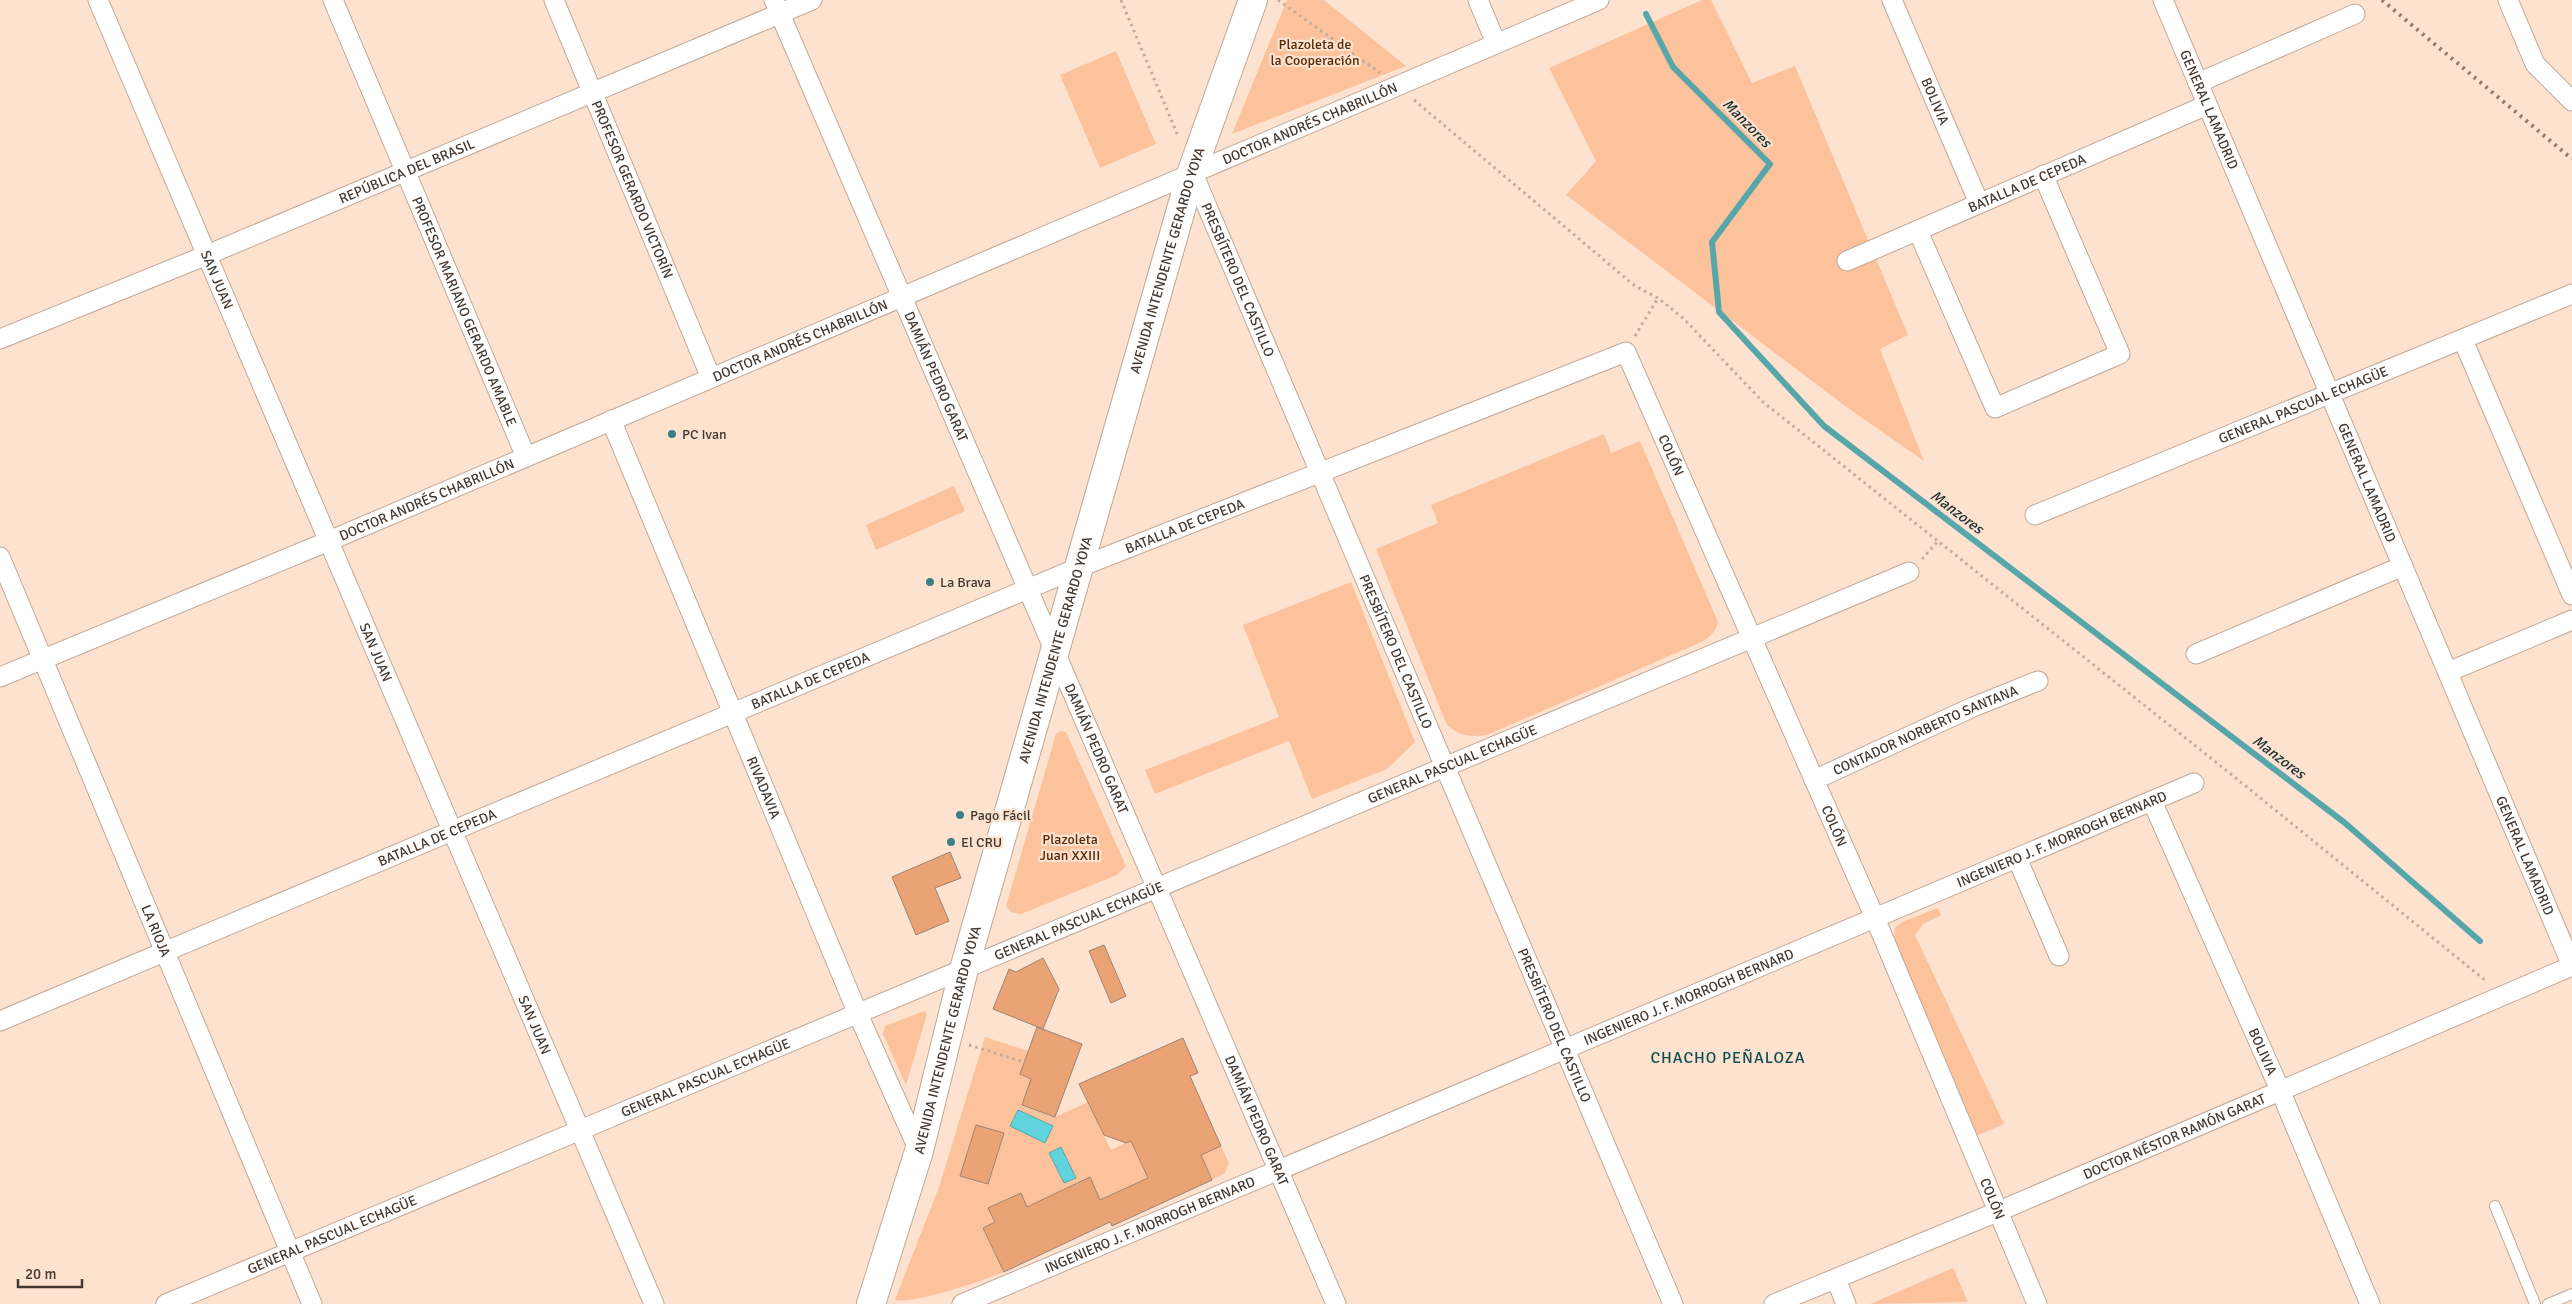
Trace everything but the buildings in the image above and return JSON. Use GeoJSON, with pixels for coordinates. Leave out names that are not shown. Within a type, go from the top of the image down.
{"type":"FeatureCollection","features":[{"type":"Feature","properties":{"kind":"main road","name":"AVENIDA INTENDENTE GERARDO YOYA"},"geometry":{"type":"LineString","coordinates":[[871,1304],[919,1151],[964,969],[1056,654],[1192,171],[1253,0]]}},
{"type":"Feature","properties":{"kind":"street","name":"SAN JUAN"},"geometry":{"type":"LineString","coordinates":[[98,0],[654,1304]]}},
{"type":"Feature","properties":{"kind":"street","name":"PROFESOR MARIANO GERARDO AMABLE"},"geometry":{"type":"LineString","coordinates":[[333,0],[526,457]]}},
{"type":"Feature","properties":{"kind":"street","name":"PROFESOR GERARDO VICTORÍN"},"geometry":{"type":"LineString","coordinates":[[554,0],[711,378]]}},
{"type":"Feature","properties":{"kind":"street","name":"REPÚBLICA DEL BRASIL"},"geometry":{"type":"LineString","coordinates":[[0,339],[207,255],[593,91],[777,7],[812,0]]}},
{"type":"Feature","properties":{"kind":"street"},"geometry":{"type":"LineString","coordinates":[[1478,0],[1496,44]]}},
{"type":"Feature","properties":{"kind":"street","name":"DOCTOR ANDRÉS CHABRILLÓN"},"geometry":{"type":"LineString","coordinates":[[0,677],[329,541],[902,297],[1192,171],[1599,0]]}},
{"type":"Feature","properties":{"kind":"street","name":"BOLIVIA"},"geometry":{"type":"LineString","coordinates":[[1892,0],[1979,203]]}},
{"type":"Feature","properties":{"kind":"street","name":"GENERAL LAMADRID"},"geometry":{"type":"LineString","coordinates":[[2163,0],[2572,966]]}},
{"type":"Feature","properties":{"kind":"street"},"geometry":{"type":"LineString","coordinates":[[2508,0],[2535,64],[2572,101]]}},
{"type":"Feature","properties":{"kind":"street","name":"DAMIÁN PEDRO GARAT"},"geometry":{"type":"LineString","coordinates":[[777,7],[1336,1304]]}},
{"type":"Feature","properties":{"kind":"street"},"geometry":{"type":"LineString","coordinates":[[2198,83],[2356,14]]}},
{"type":"Feature","properties":{"kind":"street","name":"BATALLA DE CEPEDA"},"geometry":{"type":"LineString","coordinates":[[1847,261],[2208,105]]}},
{"type":"Feature","properties":{"kind":"street","name":"PRESBÍTERO DEL CASTILLO"},"geometry":{"type":"LineString","coordinates":[[1192,171],[1673,1304]]}},
{"type":"Feature","properties":{"kind":"street"},"geometry":{"type":"LineString","coordinates":[[1918,231],[1995,408],[2120,354],[2043,175]]}},
{"type":"Feature","properties":{"kind":"street","name":"GENERAL PASCUAL ECHAGÜE"},"geometry":{"type":"LineString","coordinates":[[2035,516],[2572,294]]}},
{"type":"Feature","properties":{"kind":"street"},"geometry":{"type":"LineString","coordinates":[[2463,340],[2572,596]]}},
{"type":"Feature","properties":{"kind":"street","name":"BATALLA DE CEPEDA"},"geometry":{"type":"LineString","coordinates":[[0,1021],[1080,567],[1626,352]]}},
{"type":"Feature","properties":{"kind":"street","name":"COLÓN"},"geometry":{"type":"LineString","coordinates":[[1626,352],[1875,918],[2037,1304]]}},
{"type":"Feature","properties":{"kind":"street","name":"RIVADAVIA"},"geometry":{"type":"LineString","coordinates":[[611,420],[858,1014],[919,1151]]}},
{"type":"Feature","properties":{"kind":"street","name":"LA RIOJA"},"geometry":{"type":"LineString","coordinates":[[0,557],[312,1304]]}},
{"type":"Feature","properties":{"kind":"street"},"geometry":{"type":"LineString","coordinates":[[2196,654],[2403,566]]}},
{"type":"Feature","properties":{"kind":"street","name":"GENERAL PASCUAL ECHAGÜE"},"geometry":{"type":"LineString","coordinates":[[166,1304],[1909,572]]}},
{"type":"Feature","properties":{"kind":"street"},"geometry":{"type":"LineString","coordinates":[[2448,672],[2572,620]]}},
{"type":"Feature","properties":{"kind":"street","name":"CONTADOR NORBERTO SANTANA"},"geometry":{"type":"LineString","coordinates":[[1814,780],[1973,707],[2038,681]]}},
{"type":"Feature","properties":{"kind":"street","name":"INGENIERO J. F. MORROGH BERNARD"},"geometry":{"type":"LineString","coordinates":[[962,1304],[996,1298],[1278,1171],[2194,783]]}},
{"type":"Feature","properties":{"kind":"street","name":"BOLIVIA"},"geometry":{"type":"LineString","coordinates":[[2152,801],[2280,1090],[2370,1304]]}},
{"type":"Feature","properties":{"kind":"street"},"geometry":{"type":"LineString","coordinates":[[2017,858],[2059,956]]}},
{"type":"Feature","properties":{"kind":"street","name":"DOCTOR NÉSTOR RAMÓN GARAT"},"geometry":{"type":"LineString","coordinates":[[1774,1304],[1997,1212],[2572,966]]}},
{"type":"Feature","properties":{"kind":"street"},"geometry":{"type":"LineString","coordinates":[[1836,1279],[1846,1304]]}},
{"type":"Feature","properties":{"kind":"lane"},"geometry":{"type":"LineString","coordinates":[[2495,1206],[2535,1304]]}},
{"type":"Feature","properties":{"kind":"lane"},"geometry":{"type":"LineString","coordinates":[[2548,1304],[2572,1294]]}},
{"type":"Feature","properties":{"kind":"path"},"geometry":{"type":"LineString","coordinates":[[1121,0],[1192,171]]}},
{"type":"Feature","properties":{"kind":"path"},"geometry":{"type":"LineString","coordinates":[[1278,0],[1398,86],[1635,286],[1658,298],[1683,318],[1763,402],[1939,540],[2504,995]]}},
{"type":"Feature","properties":{"kind":"path"},"geometry":{"type":"LineString","coordinates":[[1626,352],[1658,298]]}},
{"type":"Feature","properties":{"kind":"path"},"geometry":{"type":"LineString","coordinates":[[1909,572],[1939,540]]}},
{"type":"Feature","properties":{"kind":"path"},"geometry":{"type":"LineString","coordinates":[[947,1039],[1024,1062]]}},
{"type":"Feature","properties":{"kind":"green space","name":"Plazoleta de la Cooperación"},"geometry":{"type":"Polygon","coordinates":[[[1287,0],[1324,0],[1406,66],[1232,134],[1287,0]]]}},
{"type":"Feature","properties":{"kind":"green space"},"geometry":{"type":"Polygon","coordinates":[[[1702,0],[1711,0],[1752,83],[1795,66],[1908,335],[1880,349],[1924,461],[1848,408],[1566,195],[1596,161],[1549,68],[1702,0]]]}},
{"type":"Feature","properties":{"kind":"green space"},"geometry":{"type":"Polygon","coordinates":[[[1116,51],[1156,144],[1100,168],[1060,75],[1116,51]]]}},
{"type":"Feature","properties":{"kind":"green space"},"geometry":{"type":"Polygon","coordinates":[[[1604,434],[1611,453],[1640,441],[1718,622],[1714,631],[1700,643],[1487,735],[1469,736],[1455,731],[1446,723],[1376,549],[1438,523],[1431,505],[1604,434]]]}},
{"type":"Feature","properties":{"kind":"green space"},"geometry":{"type":"Polygon","coordinates":[[[954,486],[965,511],[876,550],[866,525],[954,486]]]}},
{"type":"Feature","properties":{"kind":"green space"},"geometry":{"type":"Polygon","coordinates":[[[1351,582],[1415,742],[1387,769],[1312,799],[1289,741],[1155,794],[1145,770],[1279,717],[1243,625],[1351,582]]]}},
{"type":"Feature","properties":{"kind":"green space","name":"Plazoleta Juan XXIII"},"geometry":{"type":"Polygon","coordinates":[[[1061,731],[1066,732],[1126,866],[1117,875],[1021,914],[1011,912],[1006,906],[1056,734],[1061,731]]]}},
{"type":"Feature","properties":{"kind":"green space"},"geometry":{"type":"Polygon","coordinates":[[[1938,908],[1941,915],[1923,924],[1915,935],[2004,1124],[1976,1136],[1894,939],[1895,928],[1902,922],[1938,908]]]}},
{"type":"Feature","properties":{"kind":"green space"},"geometry":{"type":"Polygon","coordinates":[[[924,1011],[927,1014],[906,1085],[883,1034],[885,1026],[924,1011]]]}},
{"type":"Feature","properties":{"kind":"green space"},"geometry":{"type":"Polygon","coordinates":[[[985,1037],[1028,1051],[1020,1074],[1031,1079],[1022,1106],[1055,1117],[1088,1102],[1111,1150],[1129,1141],[1162,1089],[1133,1145],[1148,1179],[1100,1200],[1089,1177],[1027,1207],[1020,1193],[988,1208],[995,1222],[983,1228],[1004,1272],[965,1286],[917,1299],[895,1300],[939,1187],[985,1037]],[[976,1125],[960,1176],[988,1184],[1004,1133],[976,1125]]]}},
{"type":"Feature","properties":{"kind":"green space"},"geometry":{"type":"Polygon","coordinates":[[[1221,1146],[1229,1163],[1225,1173],[1212,1180],[1201,1155],[1221,1146]]]}},
{"type":"Feature","properties":{"kind":"green space"},"geometry":{"type":"Polygon","coordinates":[[[1953,1268],[1968,1302],[1870,1304],[1953,1268]]]}},
{"type":"Feature","properties":{"kind":"water"},"geometry":{"type":"Polygon","coordinates":[[[1018,1110],[1053,1126],[1045,1143],[1010,1126],[1018,1110]]]}},
{"type":"Feature","properties":{"kind":"water"},"geometry":{"type":"Polygon","coordinates":[[[1061,1147],[1076,1178],[1064,1183],[1049,1153],[1061,1147]]]}},
{"type":"Feature","properties":{"kind":"waterway","name":"Manzores"},"geometry":{"type":"LineString","coordinates":[[1646,14],[1673,67],[1770,164],[1712,242],[1719,312],[1824,426],[2345,823],[2480,941]]}},
{"type":"Feature","properties":{"kind":"railway"},"geometry":{"type":"LineString","coordinates":[[2382,0],[2572,159]]}},
{"type":"Feature","properties":{"kind":"place","name":"PC Ivan"},"geometry":{"type":"Point","coordinates":[672,434]}},
{"type":"Feature","properties":{"kind":"place","name":"La Brava"},"geometry":{"type":"Point","coordinates":[930,582]}},
{"type":"Feature","properties":{"kind":"place","name":"Pago Fácil"},"geometry":{"type":"Point","coordinates":[960,815]}},
{"type":"Feature","properties":{"kind":"place","name":"El CRU"},"geometry":{"type":"Point","coordinates":[951,842]}},
{"type":"Feature","properties":{"kind":"district","name":"CHACHO PEÑALOZA"},"geometry":{"type":"Point","coordinates":[1728,1058]}}]}
